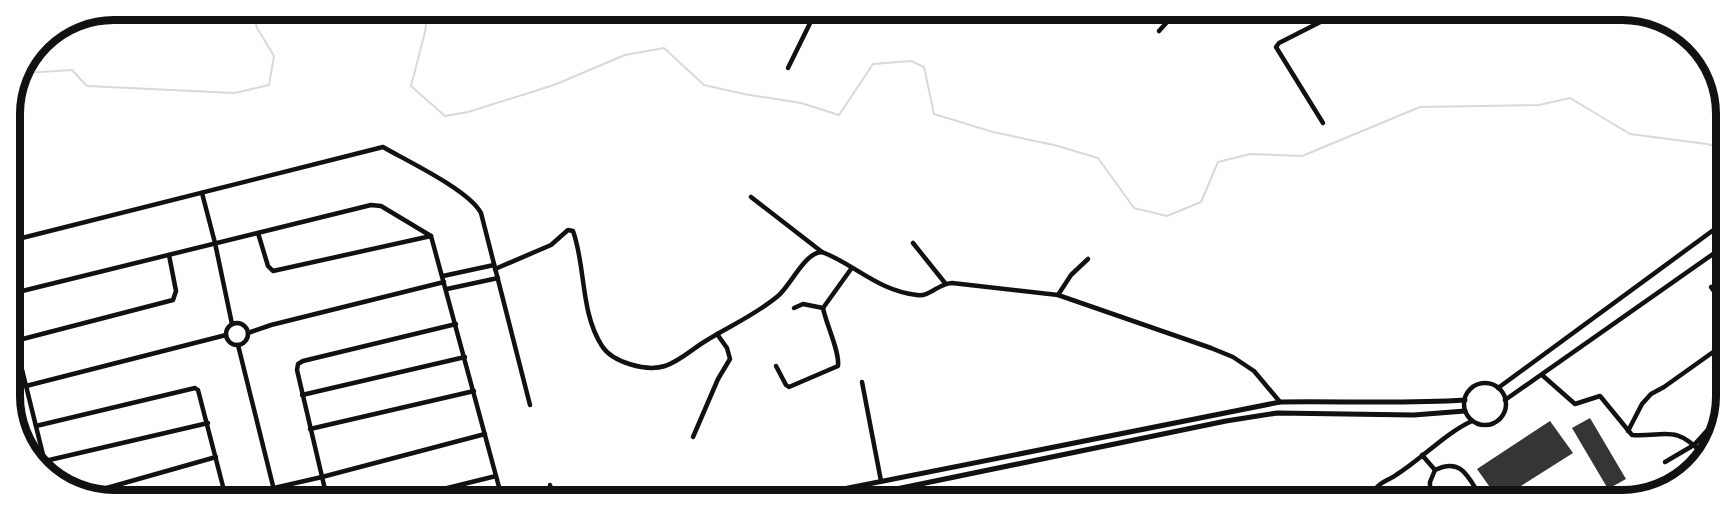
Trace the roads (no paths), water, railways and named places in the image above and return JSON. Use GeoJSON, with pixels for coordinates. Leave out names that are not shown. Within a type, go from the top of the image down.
{"type":"FeatureCollection","features":[{"type":"Feature","properties":{"kind":"street"},"geometry":{"type":"LineString","coordinates":[[788,68],[812,20]]}},
{"type":"Feature","properties":{"kind":"street"},"geometry":{"type":"LineString","coordinates":[[1323,123],[1276,47],[1279,43],[1324,20]]}},
{"type":"Feature","properties":{"kind":"street"},"geometry":{"type":"LineString","coordinates":[[1158,31],[1168,21]]}},
{"type":"Feature","properties":{"kind":"street"},"geometry":{"type":"LineString","coordinates":[[20,238],[382,147],[458,191],[478,207],[530,405]]}},
{"type":"Feature","properties":{"kind":"street"},"geometry":{"type":"LineString","coordinates":[[202,193],[232,324]]}},
{"type":"Feature","properties":{"kind":"street"},"geometry":{"type":"LineString","coordinates":[[751,197],[822,252],[878,284],[919,296],[945,283],[1000,287],[1058,295],[1233,357],[1258,375],[1280,402]]}},
{"type":"Feature","properties":{"kind":"street"},"geometry":{"type":"LineString","coordinates":[[20,292],[376,205],[431,236],[500,490]]}},
{"type":"Feature","properties":{"kind":"street"},"geometry":{"type":"LineString","coordinates":[[1498,388],[1716,229]]}},
{"type":"Feature","properties":{"kind":"street"},"geometry":{"type":"LineString","coordinates":[[248,333],[494,267],[551,245],[570,230],[574,233],[591,320],[601,345],[610,356],[645,367],[663,367],[682,358],[717,334],[749,318],[780,294],[811,255],[822,252]]}},
{"type":"Feature","properties":{"kind":"street"},"geometry":{"type":"LineString","coordinates":[[258,233],[269,269],[276,271],[431,236]]}},
{"type":"Feature","properties":{"kind":"street"},"geometry":{"type":"LineString","coordinates":[[913,243],[945,283]]}},
{"type":"Feature","properties":{"kind":"street"},"geometry":{"type":"LineString","coordinates":[[1505,400],[1716,252]]}},
{"type":"Feature","properties":{"kind":"street"},"geometry":{"type":"LineString","coordinates":[[20,340],[169,302],[175,298],[176,291],[169,255]]}},
{"type":"Feature","properties":{"kind":"street"},"geometry":{"type":"LineString","coordinates":[[1058,295],[1071,275],[1088,259]]}},
{"type":"Feature","properties":{"kind":"street"},"geometry":{"type":"LineString","coordinates":[[776,366],[789,387],[838,366],[837,352],[826,324],[823,308],[852,268]]}},
{"type":"Feature","properties":{"kind":"street"},"geometry":{"type":"LineString","coordinates":[[447,289],[498,278]]}},
{"type":"Feature","properties":{"kind":"street"},"geometry":{"type":"LineString","coordinates":[[1711,287],[1716,294]]}},
{"type":"Feature","properties":{"kind":"street"},"geometry":{"type":"LineString","coordinates":[[794,308],[802,304],[823,308]]}},
{"type":"Feature","properties":{"kind":"street"},"geometry":{"type":"LineString","coordinates":[[232,324],[244,326],[248,333],[246,342],[238,345],[230,342],[226,330],[232,324]]}},
{"type":"Feature","properties":{"kind":"street"},"geometry":{"type":"LineString","coordinates":[[325,490],[302,395],[298,364],[456,324]]}},
{"type":"Feature","properties":{"kind":"street"},"geometry":{"type":"LineString","coordinates":[[693,437],[718,380],[730,359],[727,348],[717,334]]}},
{"type":"Feature","properties":{"kind":"street"},"geometry":{"type":"LineString","coordinates":[[26,386],[226,335]]}},
{"type":"Feature","properties":{"kind":"street"},"geometry":{"type":"LineString","coordinates":[[238,345],[274,489]]}},
{"type":"Feature","properties":{"kind":"street"},"geometry":{"type":"LineString","coordinates":[[1628,431],[1642,404],[1651,394],[1716,350]]}},
{"type":"Feature","properties":{"kind":"street"},"geometry":{"type":"LineString","coordinates":[[302,395],[465,357]]}},
{"type":"Feature","properties":{"kind":"street"},"geometry":{"type":"LineString","coordinates":[[20,361],[45,460]]}},
{"type":"Feature","properties":{"kind":"street"},"geometry":{"type":"LineString","coordinates":[[1542,375],[1575,404],[1600,396],[1628,431],[1634,435],[1672,433],[1699,450]]}},
{"type":"Feature","properties":{"kind":"street"},"geometry":{"type":"LineString","coordinates":[[862,382],[881,481]]}},
{"type":"Feature","properties":{"kind":"street"},"geometry":{"type":"LineString","coordinates":[[1485,383],[1498,388],[1505,400],[1504,413],[1498,421],[1485,425],[1472,421],[1465,411],[1465,400],[1469,391],[1485,383]]}},
{"type":"Feature","properties":{"kind":"street"},"geometry":{"type":"LineString","coordinates":[[36,426],[191,387],[198,390],[226,490]]}},
{"type":"Feature","properties":{"kind":"street"},"geometry":{"type":"LineString","coordinates":[[310,429],[474,391]]}},
{"type":"Feature","properties":{"kind":"street"},"geometry":{"type":"LineString","coordinates":[[837,490],[1280,402],[1348,400],[1415,403],[1465,400]]}},
{"type":"Feature","properties":{"kind":"street"},"geometry":{"type":"LineString","coordinates":[[892,490],[1226,421],[1277,413],[1414,415],[1465,411]]}},
{"type":"Feature","properties":{"kind":"street"},"geometry":{"type":"LineString","coordinates":[[1375,490],[1472,421]]}},
{"type":"Feature","properties":{"kind":"street"},"geometry":{"type":"LineString","coordinates":[[46,461],[208,423]]}},
{"type":"Feature","properties":{"kind":"street"},"geometry":{"type":"LineString","coordinates":[[1665,462],[1694,445],[1710,428]]}},
{"type":"Feature","properties":{"kind":"street"},"geometry":{"type":"LineString","coordinates":[[269,490],[485,434]]}},
{"type":"Feature","properties":{"kind":"street"},"geometry":{"type":"LineString","coordinates":[[1422,455],[1435,470]]}},
{"type":"Feature","properties":{"kind":"street"},"geometry":{"type":"LineString","coordinates":[[100,490],[216,457]]}},
{"type":"Feature","properties":{"kind":"street"},"geometry":{"type":"LineString","coordinates":[[1430,490],[1430,482],[1435,470],[1451,464],[1462,468],[1476,490]]}},
{"type":"Feature","properties":{"kind":"street"},"geometry":{"type":"LineString","coordinates":[[439,490],[496,476]]}},
{"type":"Feature","properties":{"kind":"street"},"geometry":{"type":"LineString","coordinates":[[550,484],[552,490]]}},
{"type":"Feature","properties":{"kind":"waterway"},"geometry":{"type":"LineString","coordinates":[[29,73],[72,70],[87,86],[235,93],[269,85],[274,56],[254,20]]}},
{"type":"Feature","properties":{"kind":"waterway"},"geometry":{"type":"LineString","coordinates":[[427,20],[411,86],[445,116],[468,112],[554,85],[625,55],[664,48],[704,85],[801,103],[839,115],[873,64],[911,61],[924,67],[934,114],[993,132],[1054,145],[1098,158],[1134,208],[1167,216],[1201,202],[1218,162],[1250,154],[1302,156],[1420,107],[1539,105],[1570,98],[1630,134],[1716,147]]}}]}
